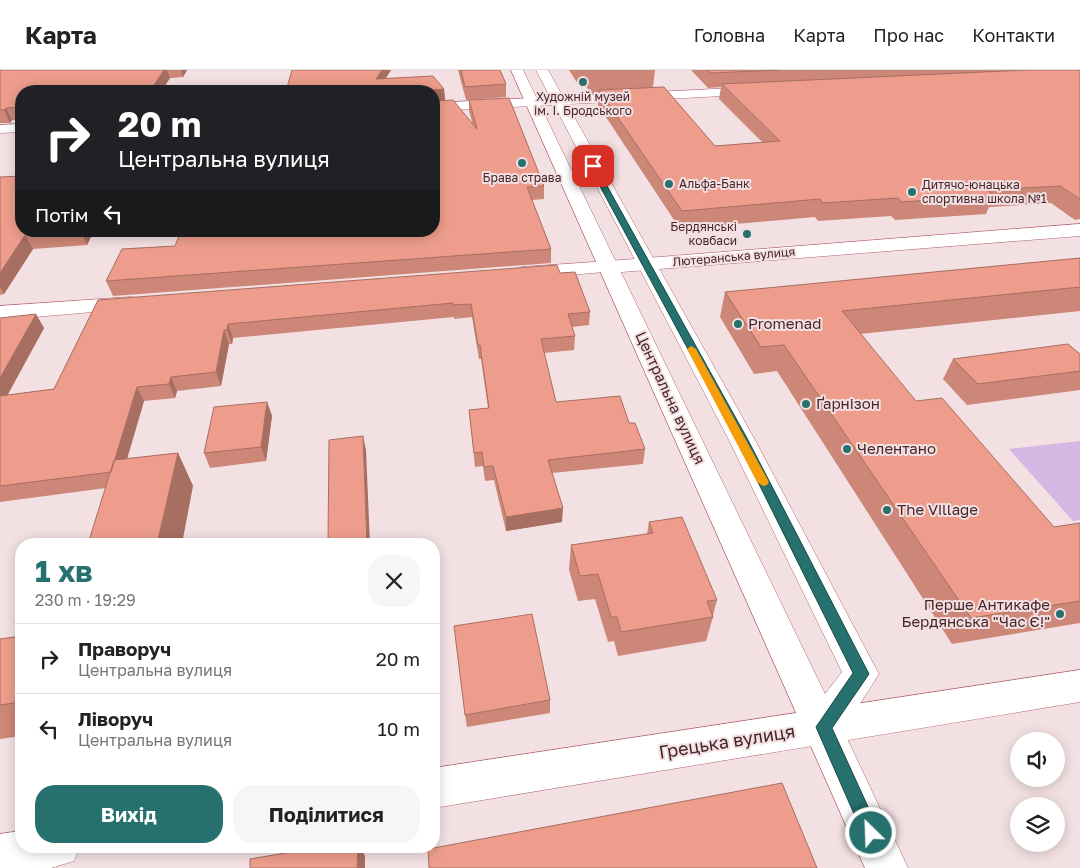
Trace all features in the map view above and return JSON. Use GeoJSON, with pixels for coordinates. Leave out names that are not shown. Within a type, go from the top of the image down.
{"type":"FeatureCollection","features":[{"type":"Feature","properties":{"kind":"main road","name":"Центральна вулиця"},"geometry":{"type":"LineString","coordinates":[[517,70],[824,727],[887,868]]}},
{"type":"Feature","properties":{"kind":"main road"},"geometry":{"type":"LineString","coordinates":[[542,70],[645,264],[742,440],[861,674],[824,727]]}},
{"type":"Feature","properties":{"kind":"main road"},"geometry":{"type":"LineString","coordinates":[[440,107],[767,91]]}},
{"type":"Feature","properties":{"kind":"main road"},"geometry":{"type":"LineString","coordinates":[[0,129],[15,128]]}},
{"type":"Feature","properties":{"kind":"main road","name":"Лютеранська вулиця"},"geometry":{"type":"LineString","coordinates":[[505,274],[1080,230]]}},
{"type":"Feature","properties":{"kind":"main road"},"geometry":{"type":"LineString","coordinates":[[0,313],[147,302]]}},
{"type":"Feature","properties":{"kind":"main road","name":"Грецька вулиця"},"geometry":{"type":"LineString","coordinates":[[440,787],[1080,686]]}},
{"type":"Feature","properties":{"kind":"main road"},"geometry":{"type":"LineString","coordinates":[[0,855],[15,853]]}},
{"type":"Feature","properties":{"kind":"shaded area"},"geometry":{"type":"Polygon","coordinates":[[[1080,441],[1080,520],[1073,521],[1009,449],[1080,441]]]}},
{"type":"Feature","properties":{"kind":"building"},"geometry":{"type":"Polygon","coordinates":[[[0,70],[164,70],[154,85],[15,85],[15,107],[0,110],[0,70]]]}},
{"type":"Feature","properties":{"kind":"building"},"geometry":{"type":"Polygon","coordinates":[[[292,70],[382,70],[376,79],[433,76],[444,89],[440,89],[440,85],[288,85],[292,70]]]}},
{"type":"Feature","properties":{"kind":"building"},"geometry":{"type":"Polygon","coordinates":[[[461,70],[500,70],[506,84],[465,87],[461,70]]]}},
{"type":"Feature","properties":{"kind":"building"},"geometry":{"type":"Polygon","coordinates":[[[707,70],[779,70],[711,73],[707,70]]]}},
{"type":"Feature","properties":{"kind":"building"},"geometry":{"type":"Polygon","coordinates":[[[1027,70],[1080,70],[1080,199],[1060,186],[987,190],[994,196],[901,202],[898,198],[823,203],[820,199],[682,211],[599,90],[664,87],[715,146],[780,141],[722,84],[1027,70]]]}},
{"type":"Feature","properties":{"kind":"building"},"geometry":{"type":"Polygon","coordinates":[[[509,98],[544,186],[527,187],[551,249],[106,281],[122,249],[175,246],[179,237],[440,237],[440,101],[453,100],[477,129],[469,100],[509,98]]]}},
{"type":"Feature","properties":{"kind":"building"},"geometry":{"type":"Polygon","coordinates":[[[15,176],[15,237],[24,237],[0,273],[0,177],[15,176]]]}},
{"type":"Feature","properties":{"kind":"building"},"geometry":{"type":"Polygon","coordinates":[[[1080,258],[1080,287],[842,311],[916,401],[942,398],[1054,527],[1080,523],[1080,601],[971,618],[784,345],[761,347],[725,292],[1080,258]]]}},
{"type":"Feature","properties":{"kind":"building"},"geometry":{"type":"Polygon","coordinates":[[[557,265],[560,273],[575,272],[590,312],[568,314],[575,336],[541,339],[556,402],[620,396],[629,423],[635,423],[645,449],[548,460],[563,508],[506,517],[493,466],[484,467],[482,452],[474,453],[469,410],[489,408],[480,345],[478,345],[471,304],[453,305],[453,303],[228,324],[227,330],[224,330],[216,372],[171,377],[169,384],[137,387],[111,472],[0,486],[0,396],[54,389],[98,300],[557,265]]]}},
{"type":"Feature","properties":{"kind":"building"},"geometry":{"type":"Polygon","coordinates":[[[36,314],[0,378],[0,318],[36,314]]]}},
{"type":"Feature","properties":{"kind":"building"},"geometry":{"type":"Polygon","coordinates":[[[1068,344],[1080,354],[1080,371],[978,384],[953,359],[1068,344]]]}},
{"type":"Feature","properties":{"kind":"building"},"geometry":{"type":"Polygon","coordinates":[[[267,402],[261,447],[204,453],[214,407],[267,402]]]}},
{"type":"Feature","properties":{"kind":"building"},"geometry":{"type":"Polygon","coordinates":[[[363,436],[367,538],[328,538],[329,440],[363,436]]]}},
{"type":"Feature","properties":{"kind":"building"},"geometry":{"type":"Polygon","coordinates":[[[178,453],[158,538],[90,538],[114,460],[178,453]]]}},
{"type":"Feature","properties":{"kind":"building"},"geometry":{"type":"Polygon","coordinates":[[[682,517],[717,600],[707,601],[713,617],[621,632],[617,617],[611,617],[598,574],[580,576],[571,545],[653,533],[649,522],[682,517]]]}},
{"type":"Feature","properties":{"kind":"building"},"geometry":{"type":"Polygon","coordinates":[[[532,614],[550,700],[465,715],[454,626],[532,614]]]}},
{"type":"Feature","properties":{"kind":"building"},"geometry":{"type":"Polygon","coordinates":[[[15,637],[15,703],[0,705],[0,639],[15,637]]]}},
{"type":"Feature","properties":{"kind":"building"},"geometry":{"type":"Polygon","coordinates":[[[782,783],[817,868],[429,868],[428,853],[440,853],[440,847],[782,783]]]}},
{"type":"Feature","properties":{"kind":"building"},"geometry":{"type":"Polygon","coordinates":[[[286,853],[358,853],[357,868],[250,868],[250,859],[286,853]]]}},
{"type":"Feature","properties":{"kind":"slow traffic"},"geometry":{"type":"LineString","coordinates":[[691,349],[742,440],[763,482]]}},
{"type":"Feature","properties":{"kind":"place","name":"Художній музей ім. І. Бродського"},"geometry":{"type":"Point","coordinates":[583,82]}},
{"type":"Feature","properties":{"kind":"place","name":"Брава страва"},"geometry":{"type":"Point","coordinates":[522,163]}},
{"type":"Feature","properties":{"kind":"place","name":"Альфа-Банк"},"geometry":{"type":"Point","coordinates":[669,184]}},
{"type":"Feature","properties":{"kind":"place","name":"Дитячо-юнацька спортивна школа №1"},"geometry":{"type":"Point","coordinates":[912,192]}},
{"type":"Feature","properties":{"kind":"place","name":"Бердянські ковбаси"},"geometry":{"type":"Point","coordinates":[747,234]}},
{"type":"Feature","properties":{"kind":"place","name":"Promenad"},"geometry":{"type":"Point","coordinates":[738,324]}},
{"type":"Feature","properties":{"kind":"place","name":"Ґарнізон"},"geometry":{"type":"Point","coordinates":[806,404]}},
{"type":"Feature","properties":{"kind":"place","name":"Челентано"},"geometry":{"type":"Point","coordinates":[847,449]}},
{"type":"Feature","properties":{"kind":"place","name":"The Village"},"geometry":{"type":"Point","coordinates":[887,510]}},
{"type":"Feature","properties":{"kind":"place","name":"Перше Антикафе Бердянська \"Час Є!\""},"geometry":{"type":"Point","coordinates":[1060,614]}},
{"type":"Feature","properties":{"kind":"route"},"geometry":{"type":"LineString","coordinates":[[593,166],[650,274],[742,440],[861,674],[824,727],[871,833]]}}]}
